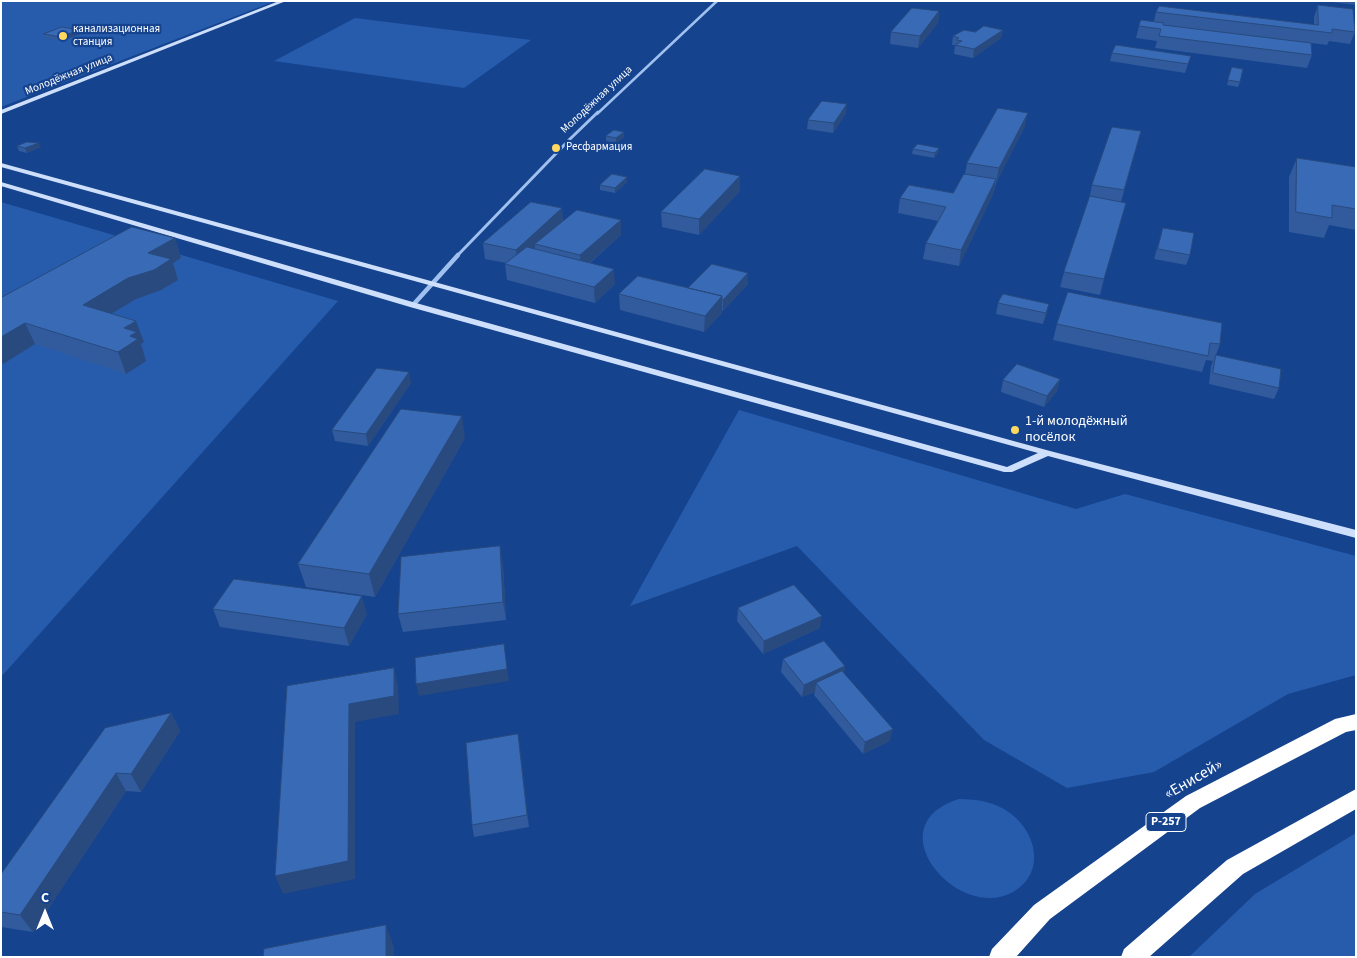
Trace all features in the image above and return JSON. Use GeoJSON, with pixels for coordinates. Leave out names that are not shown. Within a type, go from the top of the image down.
{"type":"FeatureCollection","features":[{"type":"Feature","properties":{"kind":"highway","name":"«Енисей»"},"geometry":{"type":"LineString","coordinates":[[1000,957],[1042,912],[1193,802],[1342,725],[1356,722]]}},
{"type":"Feature","properties":{"kind":"highway"},"geometry":{"type":"LineString","coordinates":[[1132,957],[1235,867],[1356,798]]}},
{"type":"Feature","properties":{"kind":"street","name":"Молодёжная улица"},"geometry":{"type":"LineString","coordinates":[[1,112],[284,1]]}},
{"type":"Feature","properties":{"kind":"street","name":"Молодёжная улица"},"geometry":{"type":"LineString","coordinates":[[413,306],[430,284],[570,139],[717,1]]}},
{"type":"Feature","properties":{"kind":"street"},"geometry":{"type":"LineString","coordinates":[[1,165],[1047,453],[1356,534]]}},
{"type":"Feature","properties":{"kind":"street"},"geometry":{"type":"LineString","coordinates":[[1,184],[413,306],[1008,470],[1047,453]]}},
{"type":"Feature","properties":{"kind":"shaded area"},"geometry":{"type":"Polygon","coordinates":[[[1,1],[275,1],[1,107],[1,1]]]}},
{"type":"Feature","properties":{"kind":"shaded area"},"geometry":{"type":"Polygon","coordinates":[[[355,18],[531,40],[464,88],[274,61],[355,18]]]}},
{"type":"Feature","properties":{"kind":"shaded area"},"geometry":{"type":"Polygon","coordinates":[[[1,202],[338,301],[1,677],[1,202]]]}},
{"type":"Feature","properties":{"kind":"shaded area"},"geometry":{"type":"Polygon","coordinates":[[[739,410],[1076,509],[1125,494],[1356,556],[1356,675],[1288,694],[1154,772],[1067,788],[984,740],[797,546],[630,606],[739,410]]]}},
{"type":"Feature","properties":{"kind":"shaded area"},"geometry":{"type":"Polygon","coordinates":[[[959,799],[980,801],[998,806],[1019,821],[1026,831],[1032,842],[1034,864],[1023,884],[1013,892],[991,898],[969,894],[949,883],[934,867],[924,848],[924,829],[935,812],[959,799]]]}},
{"type":"Feature","properties":{"kind":"shaded area"},"geometry":{"type":"Polygon","coordinates":[[[1356,833],[1356,957],[1189,957],[1255,894],[1356,833]]]}},
{"type":"Feature","properties":{"kind":"building"},"geometry":{"type":"Polygon","coordinates":[[[1318,5],[1353,9],[1355,32],[1332,29],[1332,33],[1156,12],[1159,6],[1318,25],[1318,5]]]}},
{"type":"Feature","properties":{"kind":"building"},"geometry":{"type":"Polygon","coordinates":[[[912,8],[939,11],[920,36],[891,32],[912,8]]]}},
{"type":"Feature","properties":{"kind":"building"},"geometry":{"type":"Polygon","coordinates":[[[1141,20],[1164,23],[1163,25],[1311,43],[1312,55],[1159,36],[1161,29],[1139,26],[1141,20]]]}},
{"type":"Feature","properties":{"kind":"building"},"geometry":{"type":"Polygon","coordinates":[[[984,26],[1003,30],[974,49],[955,45],[962,41],[956,40],[959,38],[953,36],[964,30],[975,32],[984,26]]]}},
{"type":"Feature","properties":{"kind":"building"},"geometry":{"type":"Polygon","coordinates":[[[62,27],[79,30],[60,37],[44,34],[62,27]]]}},
{"type":"Feature","properties":{"kind":"building"},"geometry":{"type":"Polygon","coordinates":[[[1116,45],[1191,56],[1188,64],[1112,53],[1116,45]]]}},
{"type":"Feature","properties":{"kind":"building"},"geometry":{"type":"Polygon","coordinates":[[[1232,67],[1243,69],[1240,82],[1228,80],[1232,67]]]}},
{"type":"Feature","properties":{"kind":"building"},"geometry":{"type":"Polygon","coordinates":[[[822,101],[847,104],[834,123],[808,120],[822,101]]]}},
{"type":"Feature","properties":{"kind":"building"},"geometry":{"type":"Polygon","coordinates":[[[998,108],[1028,113],[999,168],[967,163],[998,108]]]}},
{"type":"Feature","properties":{"kind":"building"},"geometry":{"type":"Polygon","coordinates":[[[1112,127],[1141,131],[1124,190],[1092,185],[1112,127]]]}},
{"type":"Feature","properties":{"kind":"building"},"geometry":{"type":"Polygon","coordinates":[[[614,130],[624,132],[616,138],[606,136],[614,130]]]}},
{"type":"Feature","properties":{"kind":"building"},"geometry":{"type":"Polygon","coordinates":[[[27,142],[39,143],[25,148],[17,146],[27,142]]]}},
{"type":"Feature","properties":{"kind":"building"},"geometry":{"type":"Polygon","coordinates":[[[918,144],[939,148],[935,153],[913,149],[918,144]]]}},
{"type":"Feature","properties":{"kind":"building"},"geometry":{"type":"Polygon","coordinates":[[[1297,158],[1356,167],[1356,209],[1332,205],[1332,218],[1296,212],[1297,158]]]}},
{"type":"Feature","properties":{"kind":"building"},"geometry":{"type":"Polygon","coordinates":[[[705,169],[740,176],[699,219],[661,212],[705,169]]]}},
{"type":"Feature","properties":{"kind":"building"},"geometry":{"type":"Polygon","coordinates":[[[612,174],[627,177],[615,188],[600,185],[612,174]]]}},
{"type":"Feature","properties":{"kind":"building"},"geometry":{"type":"Polygon","coordinates":[[[964,174],[996,179],[961,250],[926,243],[946,207],[900,198],[909,185],[953,193],[964,174]]]}},
{"type":"Feature","properties":{"kind":"building"},"geometry":{"type":"Polygon","coordinates":[[[1090,196],[1126,203],[1104,279],[1064,272],[1090,196]]]}},
{"type":"Feature","properties":{"kind":"building"},"geometry":{"type":"Polygon","coordinates":[[[531,202],[562,208],[516,250],[483,243],[531,202]]]}},
{"type":"Feature","properties":{"kind":"building"},"geometry":{"type":"Polygon","coordinates":[[[577,210],[621,220],[580,255],[535,244],[577,210]]]}},
{"type":"Feature","properties":{"kind":"building"},"geometry":{"type":"Polygon","coordinates":[[[132,227],[175,238],[148,253],[171,259],[154,270],[128,278],[83,305],[136,321],[124,328],[137,332],[130,336],[138,339],[118,352],[25,323],[1,337],[1,298],[132,227]]]}},
{"type":"Feature","properties":{"kind":"building"},"geometry":{"type":"Polygon","coordinates":[[[1163,228],[1194,233],[1190,255],[1158,249],[1163,228]]]}},
{"type":"Feature","properties":{"kind":"building"},"geometry":{"type":"Polygon","coordinates":[[[527,247],[614,269],[594,287],[505,264],[527,247]]]}},
{"type":"Feature","properties":{"kind":"building"},"geometry":{"type":"Polygon","coordinates":[[[712,264],[748,273],[723,300],[722,296],[688,288],[712,264]]]}},
{"type":"Feature","properties":{"kind":"building"},"geometry":{"type":"Polygon","coordinates":[[[638,276],[722,296],[705,316],[619,294],[638,276]]]}},
{"type":"Feature","properties":{"kind":"building"},"geometry":{"type":"Polygon","coordinates":[[[1068,292],[1222,323],[1220,344],[1210,343],[1208,356],[1057,324],[1068,292]]]}},
{"type":"Feature","properties":{"kind":"building"},"geometry":{"type":"Polygon","coordinates":[[[1003,294],[1049,304],[1046,313],[998,303],[1003,294]]]}},
{"type":"Feature","properties":{"kind":"building"},"geometry":{"type":"Polygon","coordinates":[[[1216,355],[1281,369],[1279,388],[1213,373],[1216,355]]]}},
{"type":"Feature","properties":{"kind":"building"},"geometry":{"type":"Polygon","coordinates":[[[1017,364],[1060,379],[1047,396],[1003,380],[1017,364]]]}},
{"type":"Feature","properties":{"kind":"building"},"geometry":{"type":"Polygon","coordinates":[[[377,368],[409,372],[366,434],[332,430],[377,368]]]}},
{"type":"Feature","properties":{"kind":"building"},"geometry":{"type":"Polygon","coordinates":[[[401,409],[462,416],[369,574],[298,564],[401,409]]]}},
{"type":"Feature","properties":{"kind":"building"},"geometry":{"type":"Polygon","coordinates":[[[500,546],[503,602],[398,614],[401,557],[500,546]]]}},
{"type":"Feature","properties":{"kind":"building"},"geometry":{"type":"Polygon","coordinates":[[[234,579],[362,596],[344,628],[213,609],[234,579]]]}},
{"type":"Feature","properties":{"kind":"building"},"geometry":{"type":"Polygon","coordinates":[[[794,585],[822,616],[764,641],[738,608],[794,585]]]}},
{"type":"Feature","properties":{"kind":"building"},"geometry":{"type":"Polygon","coordinates":[[[824,641],[845,666],[804,685],[783,659],[824,641]]]}},
{"type":"Feature","properties":{"kind":"building"},"geometry":{"type":"Polygon","coordinates":[[[504,644],[507,669],[416,684],[415,658],[504,644]]]}},
{"type":"Feature","properties":{"kind":"building"},"geometry":{"type":"Polygon","coordinates":[[[394,668],[394,696],[349,704],[348,861],[275,876],[287,686],[394,668]]]}},
{"type":"Feature","properties":{"kind":"building"},"geometry":{"type":"Polygon","coordinates":[[[842,671],[893,729],[865,742],[816,683],[842,671]]]}},
{"type":"Feature","properties":{"kind":"building"},"geometry":{"type":"Polygon","coordinates":[[[171,713],[131,774],[116,773],[20,915],[1,912],[1,874],[105,728],[171,713]]]}},
{"type":"Feature","properties":{"kind":"building"},"geometry":{"type":"Polygon","coordinates":[[[518,734],[527,815],[472,825],[466,743],[518,734]]]}},
{"type":"Feature","properties":{"kind":"building"},"geometry":{"type":"Polygon","coordinates":[[[386,925],[386,957],[263,957],[264,949],[386,925]]]}},
{"type":"Feature","properties":{"kind":"place","name":"канализационная станция"},"geometry":{"type":"Point","coordinates":[63,36]}},
{"type":"Feature","properties":{"kind":"place","name":"Ресфармация"},"geometry":{"type":"Point","coordinates":[556,148]}},
{"type":"Feature","properties":{"kind":"place","name":"1-й молодёжный посёлок"},"geometry":{"type":"Point","coordinates":[1015,430]}}]}
